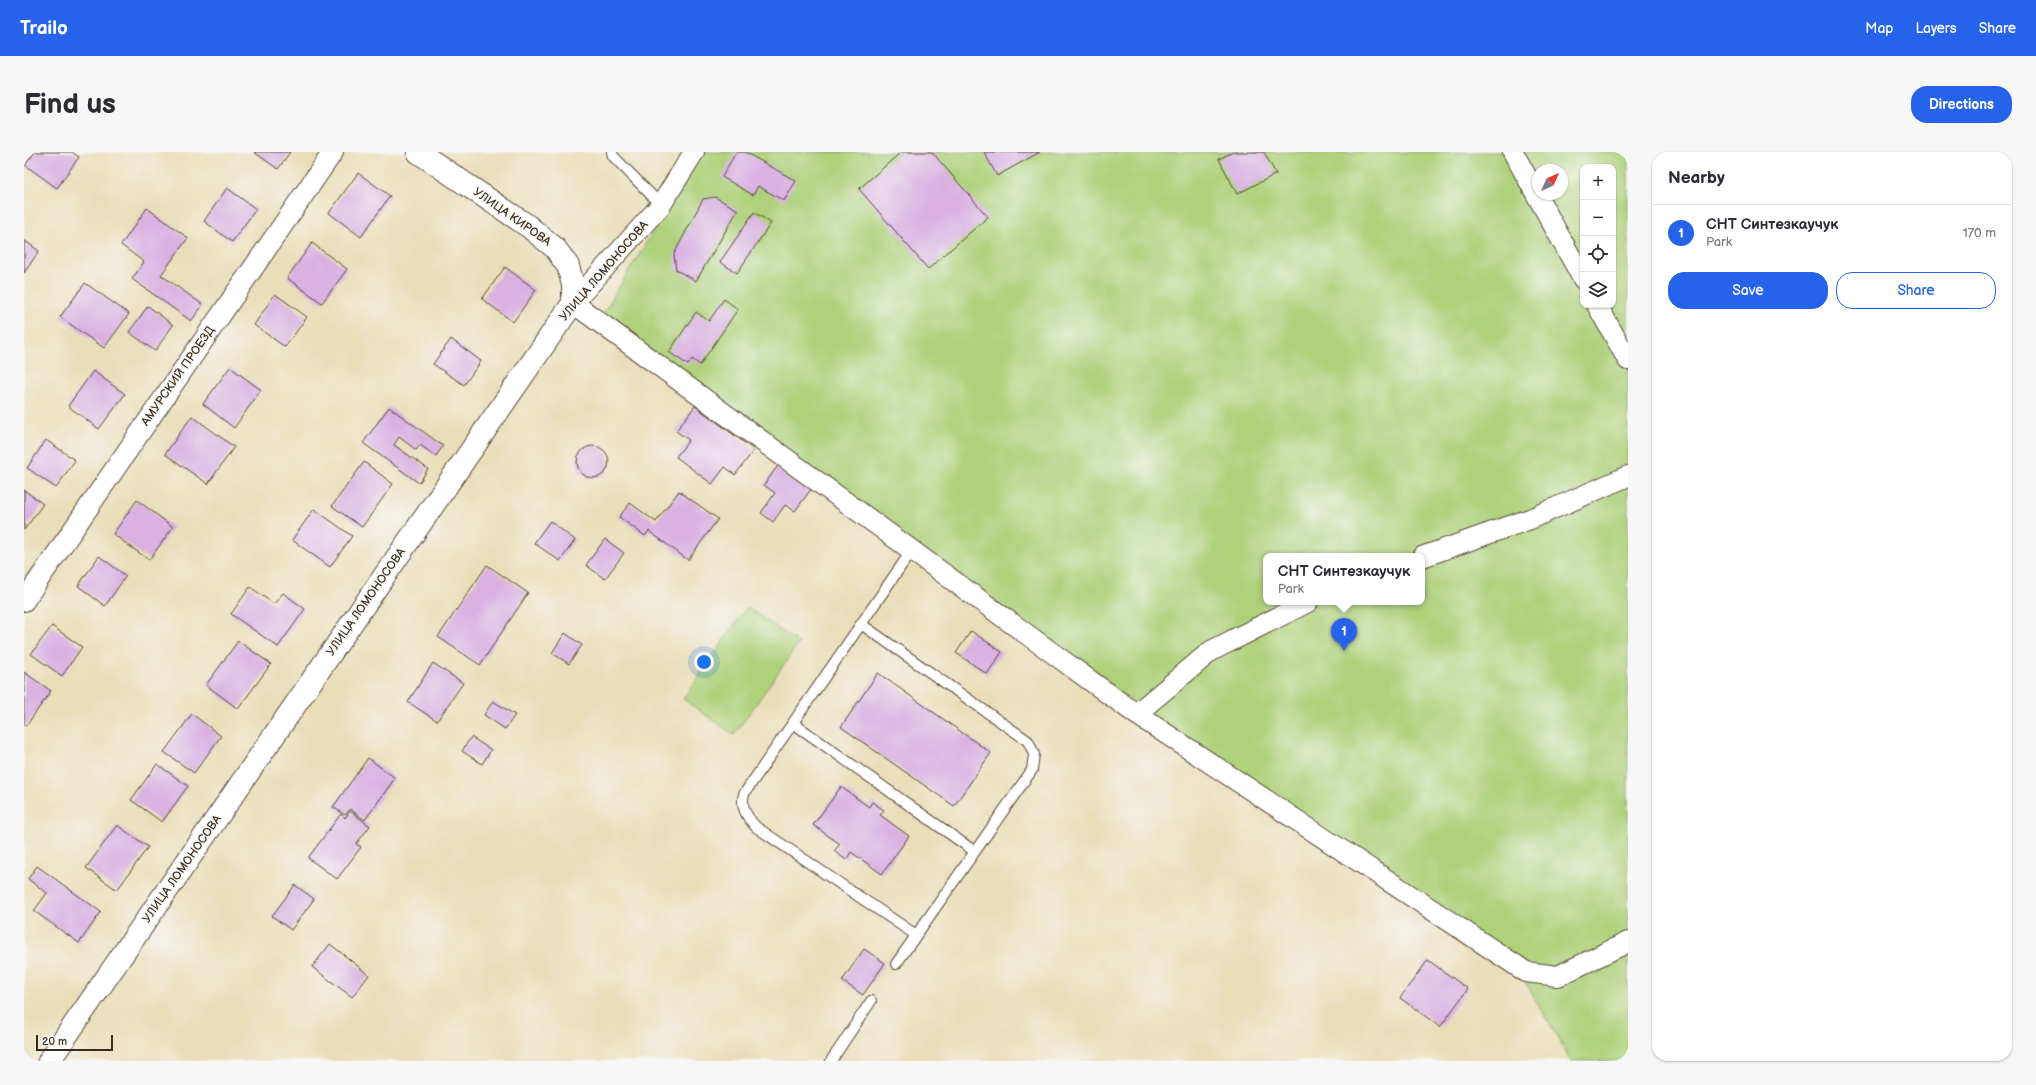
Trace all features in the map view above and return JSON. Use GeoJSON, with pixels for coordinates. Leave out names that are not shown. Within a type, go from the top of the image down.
{"type":"FeatureCollection","features":[{"type":"Feature","properties":{"kind":"main road","name":"УЛИЦА КИРОВА"},"geometry":{"type":"LineString","coordinates":[[418,152],[528,226],[555,248],[568,266],[573,285],[573,303]]}},
{"type":"Feature","properties":{"kind":"main road","name":"УЛИЦА ЛОМОНОСОВА"},"geometry":{"type":"LineString","coordinates":[[48,1061],[573,303]]}},
{"type":"Feature","properties":{"kind":"street","name":"АМУРСКИЙ ПРОЕЗД"},"geometry":{"type":"LineString","coordinates":[[24,601],[333,152]]}},
{"type":"Feature","properties":{"kind":"street","name":"УЛИЦА ЛОМОНОСОВА"},"geometry":{"type":"LineString","coordinates":[[573,303],[661,205],[694,152]]}},
{"type":"Feature","properties":{"kind":"street"},"geometry":{"type":"LineString","coordinates":[[1513,152],[1580,274]]}},
{"type":"Feature","properties":{"kind":"street"},"geometry":{"type":"LineString","coordinates":[[573,303],[1136,714],[1526,972],[1558,976],[1628,942]]}},
{"type":"Feature","properties":{"kind":"street"},"geometry":{"type":"LineString","coordinates":[[1600,308],[1628,360]]}},
{"type":"Feature","properties":{"kind":"street"},"geometry":{"type":"LineString","coordinates":[[1425,556],[1530,518],[1628,476]]}},
{"type":"Feature","properties":{"kind":"street"},"geometry":{"type":"LineString","coordinates":[[1136,714],[1211,651],[1302,605]]}},
{"type":"Feature","properties":{"kind":"lane"},"geometry":{"type":"LineString","coordinates":[[612,152],[612,156],[661,205]]}},
{"type":"Feature","properties":{"kind":"lane"},"geometry":{"type":"LineString","coordinates":[[912,550],[744,794],[742,801],[747,818],[756,827],[916,935]]}},
{"type":"Feature","properties":{"kind":"lane"},"geometry":{"type":"LineString","coordinates":[[861,624],[1028,741],[1032,746],[1034,754],[1032,770],[896,964]]}},
{"type":"Feature","properties":{"kind":"lane"},"geometry":{"type":"LineString","coordinates":[[793,723],[974,851]]}},
{"type":"Feature","properties":{"kind":"lane"},"geometry":{"type":"LineString","coordinates":[[831,1061],[871,1001]]}},
{"type":"Feature","properties":{"kind":"green space"},"geometry":{"type":"Polygon","coordinates":[[[702,152],[1628,152],[1628,1061],[1571,1061],[1523,978],[597,323],[702,152]]]}},
{"type":"Feature","properties":{"kind":"green space"},"geometry":{"type":"Polygon","coordinates":[[[747,607],[799,643],[734,735],[683,699],[747,607]]]}},
{"type":"Feature","properties":{"kind":"building"},"geometry":{"type":"Polygon","coordinates":[[[35,152],[72,152],[79,157],[57,188],[25,165],[35,152]]]}},
{"type":"Feature","properties":{"kind":"building"},"geometry":{"type":"Polygon","coordinates":[[[254,152],[290,152],[278,169],[254,152]]]}},
{"type":"Feature","properties":{"kind":"building"},"geometry":{"type":"Polygon","coordinates":[[[736,152],[745,152],[796,181],[784,201],[758,186],[753,195],[722,177],[736,152]]]}},
{"type":"Feature","properties":{"kind":"building"},"geometry":{"type":"Polygon","coordinates":[[[901,152],[932,152],[988,217],[928,269],[859,189],[901,152]]]}},
{"type":"Feature","properties":{"kind":"building"},"geometry":{"type":"Polygon","coordinates":[[[984,152],[1040,152],[997,176],[984,152]]]}},
{"type":"Feature","properties":{"kind":"building"},"geometry":{"type":"Polygon","coordinates":[[[1233,152],[1264,152],[1276,174],[1237,194],[1219,159],[1233,152]]]}},
{"type":"Feature","properties":{"kind":"building"},"geometry":{"type":"Polygon","coordinates":[[[358,173],[390,196],[361,237],[329,213],[358,173]]]}},
{"type":"Feature","properties":{"kind":"building"},"geometry":{"type":"Polygon","coordinates":[[[227,188],[256,209],[232,242],[204,221],[227,188]]]}},
{"type":"Feature","properties":{"kind":"building"},"geometry":{"type":"Polygon","coordinates":[[[715,197],[738,210],[696,281],[676,270],[674,254],[703,199],[715,197]]]}},
{"type":"Feature","properties":{"kind":"building"},"geometry":{"type":"Polygon","coordinates":[[[147,208],[188,238],[161,275],[203,305],[191,321],[132,279],[144,262],[121,245],[147,208]]]}},
{"type":"Feature","properties":{"kind":"building"},"geometry":{"type":"Polygon","coordinates":[[[754,212],[771,223],[737,273],[720,262],[754,212]]]}},
{"type":"Feature","properties":{"kind":"building"},"geometry":{"type":"Polygon","coordinates":[[[24,240],[39,251],[24,273],[24,240]]]}},
{"type":"Feature","properties":{"kind":"building"},"geometry":{"type":"Polygon","coordinates":[[[312,243],[347,269],[322,303],[287,278],[312,243]]]}},
{"type":"Feature","properties":{"kind":"building"},"geometry":{"type":"Polygon","coordinates":[[[505,267],[536,290],[513,322],[482,299],[505,267]]]}},
{"type":"Feature","properties":{"kind":"building"},"geometry":{"type":"Polygon","coordinates":[[[85,283],[129,314],[104,348],[60,317],[85,283]]]}},
{"type":"Feature","properties":{"kind":"building"},"geometry":{"type":"Polygon","coordinates":[[[275,294],[307,317],[285,347],[254,325],[275,294]]]}},
{"type":"Feature","properties":{"kind":"building"},"geometry":{"type":"Polygon","coordinates":[[[724,299],[738,309],[700,365],[692,359],[688,365],[669,352],[696,312],[709,321],[724,299]]]}},
{"type":"Feature","properties":{"kind":"building"},"geometry":{"type":"Polygon","coordinates":[[[148,306],[173,325],[155,351],[129,332],[148,306]]]}},
{"type":"Feature","properties":{"kind":"building"},"geometry":{"type":"Polygon","coordinates":[[[451,339],[481,361],[464,385],[433,364],[451,339]]]}},
{"type":"Feature","properties":{"kind":"building"},"geometry":{"type":"Polygon","coordinates":[[[230,367],[261,390],[234,428],[203,404],[230,367]]]}},
{"type":"Feature","properties":{"kind":"building"},"geometry":{"type":"Polygon","coordinates":[[[93,371],[125,394],[99,429],[68,406],[93,371]]]}},
{"type":"Feature","properties":{"kind":"building"},"geometry":{"type":"Polygon","coordinates":[[[695,406],[754,450],[735,475],[725,467],[712,484],[676,457],[689,440],[676,431],[695,406]]]}},
{"type":"Feature","properties":{"kind":"building"},"geometry":{"type":"Polygon","coordinates":[[[389,407],[443,446],[436,456],[420,445],[416,450],[399,437],[394,445],[428,469],[419,483],[363,443],[389,407]]]}},
{"type":"Feature","properties":{"kind":"building"},"geometry":{"type":"Polygon","coordinates":[[[192,416],[234,447],[208,484],[165,454],[192,416]]]}},
{"type":"Feature","properties":{"kind":"building"},"geometry":{"type":"Polygon","coordinates":[[[46,440],[75,460],[56,488],[27,468],[46,440]]]}},
{"type":"Feature","properties":{"kind":"building"},"geometry":{"type":"Polygon","coordinates":[[[590,446],[596,446],[605,450],[609,462],[605,474],[596,478],[590,478],[581,474],[577,465],[577,459],[581,450],[590,446]]]}},
{"type":"Feature","properties":{"kind":"building"},"geometry":{"type":"Polygon","coordinates":[[[364,462],[393,484],[362,527],[332,506],[364,462]]]}},
{"type":"Feature","properties":{"kind":"building"},"geometry":{"type":"Polygon","coordinates":[[[779,464],[812,488],[795,511],[785,505],[773,522],[761,513],[775,493],[764,485],[779,464]]]}},
{"type":"Feature","properties":{"kind":"building"},"geometry":{"type":"Polygon","coordinates":[[[24,490],[43,504],[24,530],[24,490]]]}},
{"type":"Feature","properties":{"kind":"building"},"geometry":{"type":"Polygon","coordinates":[[[679,491],[718,519],[688,560],[649,531],[645,536],[619,517],[630,503],[656,522],[679,491]]]}},
{"type":"Feature","properties":{"kind":"building"},"geometry":{"type":"Polygon","coordinates":[[[137,500],[173,527],[149,560],[113,534],[137,500]]]}},
{"type":"Feature","properties":{"kind":"building"},"geometry":{"type":"Polygon","coordinates":[[[314,509],[352,536],[330,567],[292,540],[314,509]]]}},
{"type":"Feature","properties":{"kind":"building"},"geometry":{"type":"Polygon","coordinates":[[[550,521],[575,540],[560,561],[534,543],[550,521]]]}},
{"type":"Feature","properties":{"kind":"building"},"geometry":{"type":"Polygon","coordinates":[[[605,539],[624,553],[605,579],[586,565],[605,539]]]}},
{"type":"Feature","properties":{"kind":"building"},"geometry":{"type":"Polygon","coordinates":[[[99,556],[126,576],[105,606],[78,586],[99,556]]]}},
{"type":"Feature","properties":{"kind":"building"},"geometry":{"type":"Polygon","coordinates":[[[487,565],[528,593],[480,665],[438,637],[487,565]]]}},
{"type":"Feature","properties":{"kind":"building"},"geometry":{"type":"Polygon","coordinates":[[[250,587],[274,604],[283,593],[305,609],[278,647],[231,614],[250,587]]]}},
{"type":"Feature","properties":{"kind":"building"},"geometry":{"type":"Polygon","coordinates":[[[52,626],[82,647],[62,676],[31,654],[52,626]]]}},
{"type":"Feature","properties":{"kind":"building"},"geometry":{"type":"Polygon","coordinates":[[[971,631],[1002,652],[987,674],[956,653],[971,631]]]}},
{"type":"Feature","properties":{"kind":"building"},"geometry":{"type":"Polygon","coordinates":[[[565,633],[582,645],[569,664],[552,653],[565,633]]]}},
{"type":"Feature","properties":{"kind":"building"},"geometry":{"type":"Polygon","coordinates":[[[238,641],[271,664],[238,709],[206,685],[238,641]]]}},
{"type":"Feature","properties":{"kind":"building"},"geometry":{"type":"Polygon","coordinates":[[[433,663],[463,683],[437,721],[408,702],[433,663]]]}},
{"type":"Feature","properties":{"kind":"building"},"geometry":{"type":"Polygon","coordinates":[[[24,672],[51,691],[26,726],[24,725],[24,672]]]}},
{"type":"Feature","properties":{"kind":"building"},"geometry":{"type":"Polygon","coordinates":[[[878,673],[991,753],[954,806],[841,727],[878,673]]]}},
{"type":"Feature","properties":{"kind":"building"},"geometry":{"type":"Polygon","coordinates":[[[493,701],[515,715],[505,729],[484,715],[493,701]]]}},
{"type":"Feature","properties":{"kind":"building"},"geometry":{"type":"Polygon","coordinates":[[[192,714],[221,736],[194,773],[164,752],[192,714]]]}},
{"type":"Feature","properties":{"kind":"building"},"geometry":{"type":"Polygon","coordinates":[[[471,737],[491,750],[482,764],[462,751],[471,737]]]}},
{"type":"Feature","properties":{"kind":"building"},"geometry":{"type":"Polygon","coordinates":[[[368,758],[395,778],[365,820],[350,809],[345,815],[333,807],[368,758]]]}},
{"type":"Feature","properties":{"kind":"building"},"geometry":{"type":"Polygon","coordinates":[[[157,764],[188,786],[162,822],[131,800],[157,764]]]}},
{"type":"Feature","properties":{"kind":"building"},"geometry":{"type":"Polygon","coordinates":[[[841,787],[869,807],[872,802],[884,810],[880,815],[909,836],[882,874],[851,852],[846,860],[834,851],[840,844],[813,825],[841,787]]]}},
{"type":"Feature","properties":{"kind":"building"},"geometry":{"type":"Polygon","coordinates":[[[350,811],[370,826],[356,844],[361,847],[337,879],[308,858],[341,814],[345,818],[350,811]]]}},
{"type":"Feature","properties":{"kind":"building"},"geometry":{"type":"Polygon","coordinates":[[[117,825],[148,847],[117,890],[86,868],[117,825]]]}},
{"type":"Feature","properties":{"kind":"building"},"geometry":{"type":"Polygon","coordinates":[[[37,866],[101,912],[79,943],[34,911],[47,893],[28,879],[37,866]]]}},
{"type":"Feature","properties":{"kind":"building"},"geometry":{"type":"Polygon","coordinates":[[[295,885],[314,899],[291,930],[272,916],[295,885]]]}},
{"type":"Feature","properties":{"kind":"building"},"geometry":{"type":"Polygon","coordinates":[[[330,944],[369,975],[352,997],[312,967],[330,944]]]}},
{"type":"Feature","properties":{"kind":"building"},"geometry":{"type":"Polygon","coordinates":[[[864,949],[885,963],[863,995],[842,981],[864,949]]]}},
{"type":"Feature","properties":{"kind":"building"},"geometry":{"type":"Polygon","coordinates":[[[1428,960],[1468,989],[1440,1027],[1400,998],[1428,960]]]}},
{"type":"Feature","properties":{"kind":"place","name":"СНТ Синтезкаучук"},"geometry":{"type":"Point","coordinates":[1344,651]}}]}
